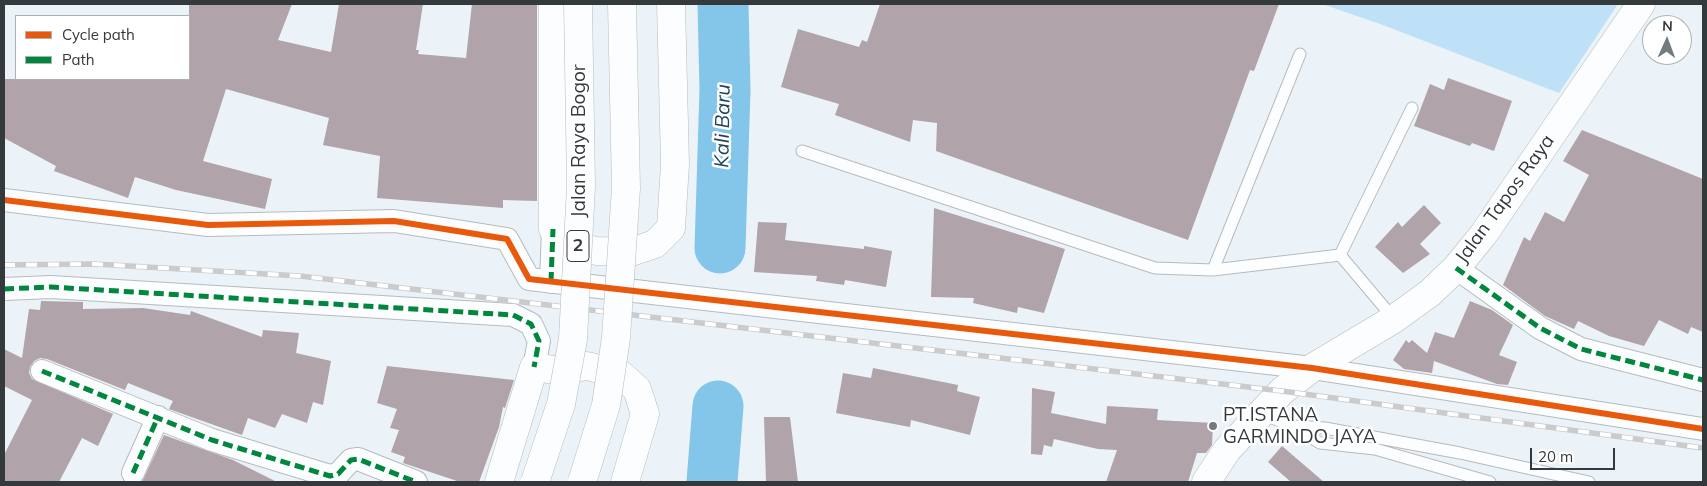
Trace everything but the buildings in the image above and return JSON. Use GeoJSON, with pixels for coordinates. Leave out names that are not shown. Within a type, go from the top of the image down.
{"type":"FeatureCollection","features":[{"type":"Feature","properties":{"kind":"main road"},"geometry":{"type":"LineString","coordinates":[[553,4],[553,229],[568,244],[596,251],[630,252],[655,244],[671,228],[675,164],[671,4]]}},
{"type":"Feature","properties":{"kind":"main road","name":"Jalan Raya Bogor"},"geometry":{"type":"LineString","coordinates":[[535,482],[561,404],[573,339],[580,186],[578,4]]}},
{"type":"Feature","properties":{"kind":"main road"},"geometry":{"type":"LineString","coordinates":[[582,482],[606,405],[616,338],[626,188],[622,4]]}},
{"type":"Feature","properties":{"kind":"main road","name":"Jalan Tapos Raya"},"geometry":{"type":"LineString","coordinates":[[1206,482],[1227,450],[1282,391],[1312,368],[1394,319],[1430,293],[1456,268],[1483,235],[1641,4]]}},
{"type":"Feature","properties":{"kind":"main road"},"geometry":{"type":"LineString","coordinates":[[499,482],[534,367],[555,370],[587,366],[620,374],[637,389],[645,414],[625,482]]}},
{"type":"Feature","properties":{"kind":"street"},"geometry":{"type":"LineString","coordinates":[[4,200],[208,225],[394,220],[507,239],[529,279],[1312,368],[1703,429]]}},
{"type":"Feature","properties":{"kind":"street"},"geometry":{"type":"LineString","coordinates":[[552,282],[553,229]]}},
{"type":"Feature","properties":{"kind":"street"},"geometry":{"type":"LineString","coordinates":[[1456,268],[1540,328],[1581,349],[1703,380]]}},
{"type":"Feature","properties":{"kind":"street"},"geometry":{"type":"LineString","coordinates":[[4,288],[51,287],[513,315],[531,324],[539,341],[534,367]]}},
{"type":"Feature","properties":{"kind":"street"},"geometry":{"type":"LineString","coordinates":[[42,371],[212,440],[330,476],[338,474],[351,460],[358,459],[416,482]]}},
{"type":"Feature","properties":{"kind":"street"},"geometry":{"type":"LineString","coordinates":[[133,473],[158,417]]}},
{"type":"Feature","properties":{"kind":"lane"},"geometry":{"type":"LineString","coordinates":[[1213,270],[1300,54]]}},
{"type":"Feature","properties":{"kind":"lane"},"geometry":{"type":"LineString","coordinates":[[1340,255],[1412,108]]}},
{"type":"Feature","properties":{"kind":"lane"},"geometry":{"type":"LineString","coordinates":[[802,151],[1154,268],[1213,270],[1340,255]]}},
{"type":"Feature","properties":{"kind":"lane"},"geometry":{"type":"LineString","coordinates":[[1340,255],[1394,319]]}},
{"type":"Feature","properties":{"kind":"lane"},"geometry":{"type":"LineString","coordinates":[[1260,413],[1293,426],[1320,443],[1375,449],[1490,482]]}},
{"type":"Feature","properties":{"kind":"lane"},"geometry":{"type":"LineString","coordinates":[[1293,426],[1324,428],[1460,453],[1589,482]]}},
{"type":"Feature","properties":{"kind":"shaded area"},"geometry":{"type":"Polygon","coordinates":[[[1322,4],[1618,4],[1559,93],[1383,25],[1322,4]]]}},
{"type":"Feature","properties":{"kind":"waterway","name":"Kali Baru"},"geometry":{"type":"LineString","coordinates":[[720,248],[725,90],[723,4]]}},
{"type":"Feature","properties":{"kind":"waterway","name":"Kali Baru"},"geometry":{"type":"LineString","coordinates":[[712,482],[718,406]]}},
{"type":"Feature","properties":{"kind":"railway"},"geometry":{"type":"LineString","coordinates":[[4,265],[95,264],[300,276],[1282,391],[1703,448]]}},
{"type":"Feature","properties":{"kind":"marked path"},"geometry":{"type":"LineString","coordinates":[[551,282],[553,229]]}},
{"type":"Feature","properties":{"kind":"marked path"},"geometry":{"type":"LineString","coordinates":[[1456,268],[1540,328],[1581,349],[1703,380]]}},
{"type":"Feature","properties":{"kind":"marked path"},"geometry":{"type":"LineString","coordinates":[[4,289],[51,287],[513,315],[531,324],[539,341],[534,367]]}},
{"type":"Feature","properties":{"kind":"marked path"},"geometry":{"type":"LineString","coordinates":[[42,371],[212,440],[330,476],[338,474],[351,460],[358,459],[416,482]]}},
{"type":"Feature","properties":{"kind":"marked path"},"geometry":{"type":"LineString","coordinates":[[133,473],[158,417]]}},
{"type":"Feature","properties":{"kind":"cycle path"},"geometry":{"type":"LineString","coordinates":[[4,200],[208,225],[394,221],[507,239],[529,279],[1312,368],[1703,429]]}},
{"type":"Feature","properties":{"kind":"place","name":"PT.ISTANA GARMINDO JAYA"},"geometry":{"type":"Point","coordinates":[1213,426]}}]}
